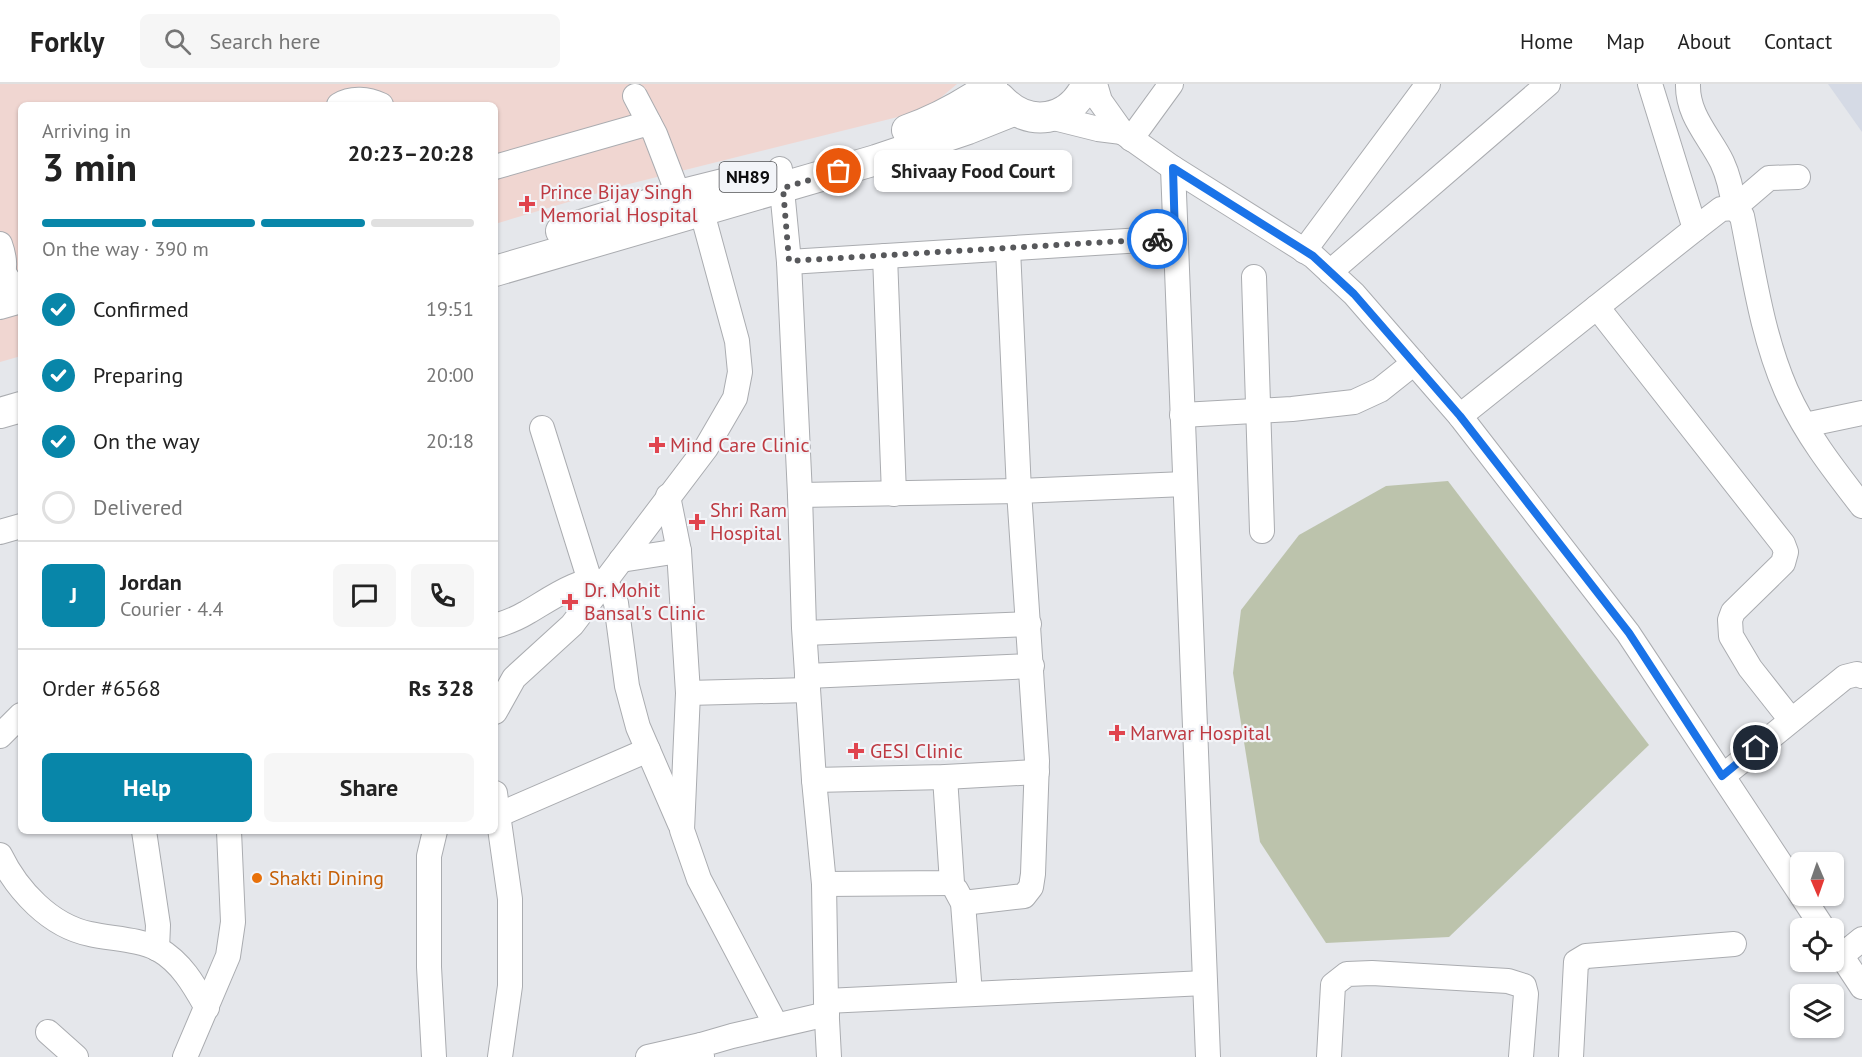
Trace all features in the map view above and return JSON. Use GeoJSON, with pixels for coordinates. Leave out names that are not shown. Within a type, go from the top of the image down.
{"type":"FeatureCollection","features":[{"type":"Feature","properties":{"kind":"main road","name":"NH89"},"geometry":{"type":"LineString","coordinates":[[498,250],[691,204],[781,178],[926,144],[1013,111],[1000,100],[992,84],[968,102],[942,117],[781,178]]}},
{"type":"Feature","properties":{"kind":"main road"},"geometry":{"type":"LineString","coordinates":[[1013,111],[1037,118],[1050,117],[1065,111],[1078,100],[1087,84]]}},
{"type":"Feature","properties":{"kind":"main road","name":"NH89"},"geometry":{"type":"LineString","coordinates":[[498,270],[691,204]]}},
{"type":"Feature","properties":{"kind":"main road"},"geometry":{"type":"LineString","coordinates":[[0,392],[18,387]]}},
{"type":"Feature","properties":{"kind":"main road"},"geometry":{"type":"LineString","coordinates":[[0,413],[18,408]]}},
{"type":"Feature","properties":{"kind":"street"},"geometry":{"type":"LineString","coordinates":[[1095,84],[1100,100],[1126,135],[1173,168],[1304,251],[1354,294],[1460,416],[1629,633],[1790,878]]}},
{"type":"Feature","properties":{"kind":"street"},"geometry":{"type":"LineString","coordinates":[[1126,135],[1171,84]]}},
{"type":"Feature","properties":{"kind":"street"},"geometry":{"type":"LineString","coordinates":[[1304,251],[1428,84]]}},
{"type":"Feature","properties":{"kind":"street"},"geometry":{"type":"LineString","coordinates":[[1330,272],[1548,84]]}},
{"type":"Feature","properties":{"kind":"street"},"geometry":{"type":"LineString","coordinates":[[1650,84],[1695,229]]}},
{"type":"Feature","properties":{"kind":"street"},"geometry":{"type":"LineString","coordinates":[[1688,84],[1694,116],[1726,171],[1731,182],[1734,208],[1742,216],[1765,334],[1786,391],[1823,455],[1862,506]]}},
{"type":"Feature","properties":{"kind":"street"},"geometry":{"type":"LineString","coordinates":[[498,707],[514,678],[572,625],[597,582],[621,560],[706,448],[735,398],[741,372],[737,341],[691,204],[635,96]]}},
{"type":"Feature","properties":{"kind":"street"},"geometry":{"type":"LineString","coordinates":[[349,102],[359,99],[375,102]]}},
{"type":"Feature","properties":{"kind":"street"},"geometry":{"type":"LineString","coordinates":[[1050,117],[1126,135]]}},
{"type":"Feature","properties":{"kind":"street"},"geometry":{"type":"LineString","coordinates":[[498,166],[649,123]]}},
{"type":"Feature","properties":{"kind":"street"},"geometry":{"type":"LineString","coordinates":[[1173,168],[1208,1057]]}},
{"type":"Feature","properties":{"kind":"street"},"geometry":{"type":"LineString","coordinates":[[1460,416],[1721,209],[1734,208],[1768,178],[1798,177]]}},
{"type":"Feature","properties":{"kind":"street"},"geometry":{"type":"LineString","coordinates":[[781,178],[789,261],[808,683],[824,884],[829,1057]]}},
{"type":"Feature","properties":{"kind":"street"},"geometry":{"type":"LineString","coordinates":[[789,261],[1175,238]]}},
{"type":"Feature","properties":{"kind":"street"},"geometry":{"type":"LineString","coordinates":[[0,244],[5,259],[2,279],[18,297]]}},
{"type":"Feature","properties":{"kind":"street"},"geometry":{"type":"LineString","coordinates":[[824,884],[1024,896],[1031,887],[1037,772],[1019,491],[1008,249]]}},
{"type":"Feature","properties":{"kind":"street"},"geometry":{"type":"LineString","coordinates":[[885,256],[894,494]]}},
{"type":"Feature","properties":{"kind":"street"},"geometry":{"type":"LineString","coordinates":[[1254,278],[1262,531]]}},
{"type":"Feature","properties":{"kind":"street"},"geometry":{"type":"LineString","coordinates":[[0,307],[18,301]]}},
{"type":"Feature","properties":{"kind":"street"},"geometry":{"type":"LineString","coordinates":[[1597,307],[1784,544],[1786,552],[1783,563],[1733,612],[1730,620],[1731,636],[1750,668],[1791,720]]}},
{"type":"Feature","properties":{"kind":"street"},"geometry":{"type":"LineString","coordinates":[[1182,415],[1354,402],[1380,390],[1414,363]]}},
{"type":"Feature","properties":{"kind":"street"},"geometry":{"type":"LineString","coordinates":[[1805,424],[1862,413]]}},
{"type":"Feature","properties":{"kind":"street"},"geometry":{"type":"LineString","coordinates":[[542,428],[597,582]]}},
{"type":"Feature","properties":{"kind":"street"},"geometry":{"type":"LineString","coordinates":[[800,495],[1019,491],[1185,484]]}},
{"type":"Feature","properties":{"kind":"street"},"geometry":{"type":"LineString","coordinates":[[668,496],[679,551],[688,693],[682,830]]}},
{"type":"Feature","properties":{"kind":"street"},"geometry":{"type":"LineString","coordinates":[[0,532],[18,527]]}},
{"type":"Feature","properties":{"kind":"street"},"geometry":{"type":"LineString","coordinates":[[621,560],[679,551]]}},
{"type":"Feature","properties":{"kind":"street"},"geometry":{"type":"LineString","coordinates":[[498,626],[524,615],[576,585],[597,582],[612,591],[616,603],[627,686],[638,727],[682,830],[699,879],[776,1025]]}},
{"type":"Feature","properties":{"kind":"street"},"geometry":{"type":"LineString","coordinates":[[805,633],[1029,624]]}},
{"type":"Feature","properties":{"kind":"street"},"geometry":{"type":"LineString","coordinates":[[688,693],[1032,666]]}},
{"type":"Feature","properties":{"kind":"street"},"geometry":{"type":"LineString","coordinates":[[1722,776],[1845,677],[1857,674],[1862,676]]}},
{"type":"Feature","properties":{"kind":"street"},"geometry":{"type":"LineString","coordinates":[[0,736],[18,718]]}},
{"type":"Feature","properties":{"kind":"street"},"geometry":{"type":"LineString","coordinates":[[498,803],[648,750]]}},
{"type":"Feature","properties":{"kind":"street"},"geometry":{"type":"LineString","coordinates":[[814,780],[1037,772]]}},
{"type":"Feature","properties":{"kind":"street"},"geometry":{"type":"LineString","coordinates":[[945,777],[970,994]]}},
{"type":"Feature","properties":{"kind":"street"},"geometry":{"type":"LineString","coordinates":[[498,818],[510,899],[510,986],[500,1057]]}},
{"type":"Feature","properties":{"kind":"street"},"geometry":{"type":"LineString","coordinates":[[144,834],[158,925],[156,949]]}},
{"type":"Feature","properties":{"kind":"street"},"geometry":{"type":"LineString","coordinates":[[185,1057],[228,956],[233,922],[230,834]]}},
{"type":"Feature","properties":{"kind":"street"},"geometry":{"type":"LineString","coordinates":[[434,834],[429,856],[429,967],[434,1057]]}},
{"type":"Feature","properties":{"kind":"street"},"geometry":{"type":"LineString","coordinates":[[0,855],[25,894],[58,921],[87,934],[134,942],[156,949],[174,961],[189,977],[207,1008]]}},
{"type":"Feature","properties":{"kind":"street"},"geometry":{"type":"LineString","coordinates":[[1844,947],[1862,939]]}},
{"type":"Feature","properties":{"kind":"street"},"geometry":{"type":"LineString","coordinates":[[1571,1057],[1576,962],[1586,956],[1734,944]]}},
{"type":"Feature","properties":{"kind":"street"},"geometry":{"type":"LineString","coordinates":[[1844,960],[1862,987]]}},
{"type":"Feature","properties":{"kind":"street"},"geometry":{"type":"LineString","coordinates":[[1329,1057],[1333,985],[1347,974],[1372,973],[1508,981],[1524,986],[1526,994],[1521,1057]]}},
{"type":"Feature","properties":{"kind":"street"},"geometry":{"type":"LineString","coordinates":[[648,1057],[701,1051],[827,1007],[970,994],[1205,983]]}},
{"type":"Feature","properties":{"kind":"street"},"geometry":{"type":"LineString","coordinates":[[48,1032],[76,1057]]}},
{"type":"Feature","properties":{"kind":"shaded area","name":"Prince Bijay Singh Memorial Hospital"},"geometry":{"type":"Polygon","coordinates":[[[0,84],[957,84],[926,110],[625,185],[498,223],[498,102],[18,102],[18,357],[0,362],[0,84]]]}},
{"type":"Feature","properties":{"kind":"shaded area"},"geometry":{"type":"Polygon","coordinates":[[[1828,84],[1862,84],[1862,132],[1828,84]]]}},
{"type":"Feature","properties":{"kind":"green space"},"geometry":{"type":"Polygon","coordinates":[[[1448,481],[1649,745],[1449,937],[1326,943],[1260,842],[1233,673],[1241,610],[1299,535],[1386,486],[1448,481]]]}},
{"type":"Feature","properties":{"kind":"way so far"},"geometry":{"type":"LineString","coordinates":[[839,171],[783,188],[789,261],[1157,239]]}},
{"type":"Feature","properties":{"kind":"place","name":"Shivaay Food Court"},"geometry":{"type":"Point","coordinates":[839,171]}},
{"type":"Feature","properties":{"kind":"place","name":"Prince Bijay Singh Memorial Hospital"},"geometry":{"type":"Point","coordinates":[527,204]}},
{"type":"Feature","properties":{"kind":"place","name":"Mind Care Clinic"},"geometry":{"type":"Point","coordinates":[657,445]}},
{"type":"Feature","properties":{"kind":"place","name":"Shri Ram Hospital"},"geometry":{"type":"Point","coordinates":[697,522]}},
{"type":"Feature","properties":{"kind":"place","name":"Dr. Mohit Bansal's Clinic"},"geometry":{"type":"Point","coordinates":[570,602]}},
{"type":"Feature","properties":{"kind":"place","name":"Marwar Hospital"},"geometry":{"type":"Point","coordinates":[1117,733]}},
{"type":"Feature","properties":{"kind":"place","name":"GESI Clinic"},"geometry":{"type":"Point","coordinates":[856,751]}},
{"type":"Feature","properties":{"kind":"place","name":"Shakti Dining"},"geometry":{"type":"Point","coordinates":[257,878]}},
{"type":"Feature","properties":{"kind":"route"},"geometry":{"type":"LineString","coordinates":[[1157,239],[1175,238],[1173,168],[1313,256],[1354,294],[1460,416],[1629,633],[1722,776],[1756,748]]}}]}
